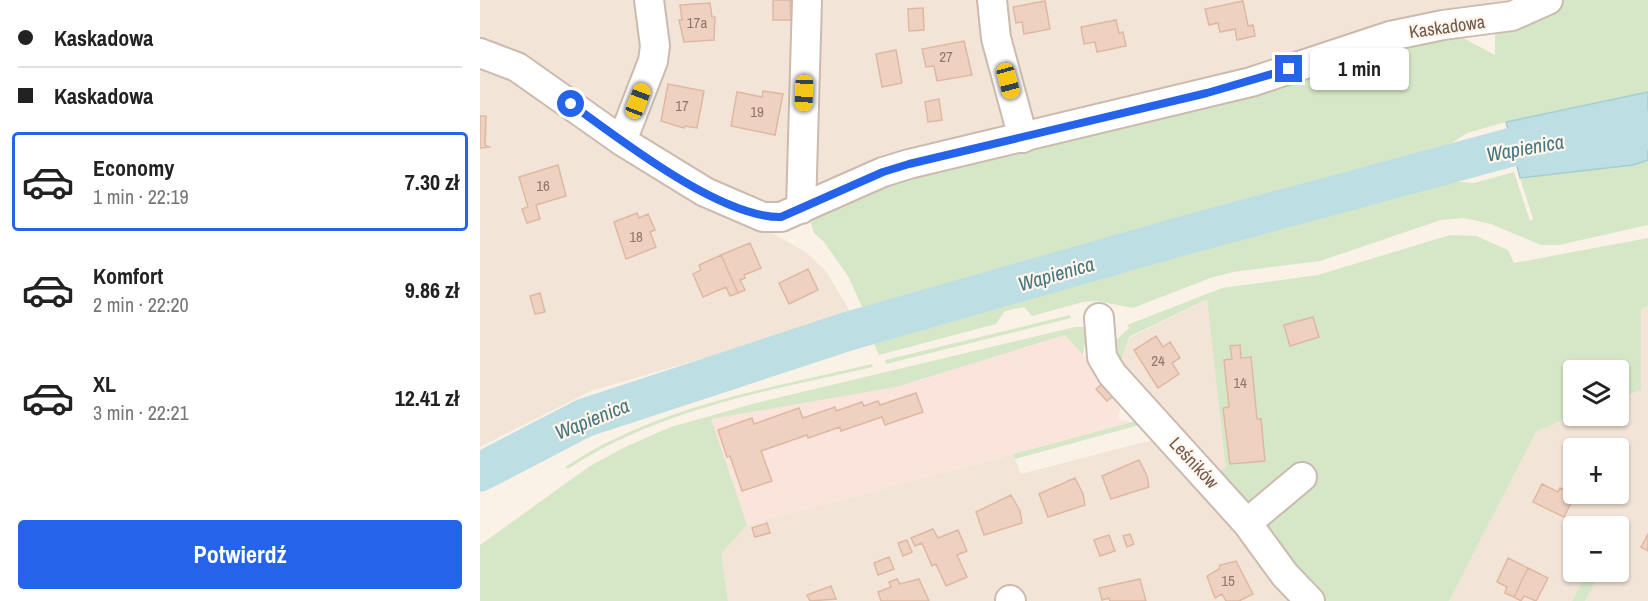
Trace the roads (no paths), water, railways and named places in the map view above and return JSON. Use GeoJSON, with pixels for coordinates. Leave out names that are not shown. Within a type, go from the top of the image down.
{"type":"FeatureCollection","features":[{"type":"Feature","properties":{"kind":"street"},"geometry":{"type":"LineString","coordinates":[[622,141],[653,61],[655,46],[649,0]]}},
{"type":"Feature","properties":{"kind":"street"},"geometry":{"type":"LineString","coordinates":[[801,209],[807,0]]}},
{"type":"Feature","properties":{"kind":"street"},"geometry":{"type":"LineString","coordinates":[[993,0],[996,38],[1023,138]]}},
{"type":"Feature","properties":{"kind":"street","name":"Kaskadowa"},"geometry":{"type":"LineString","coordinates":[[480,53],[506,61],[527,73],[622,141],[682,180],[750,213],[763,217],[781,217],[883,172],[909,164],[1251,82],[1390,36],[1443,25],[1512,16],[1548,0]]}},
{"type":"Feature","properties":{"kind":"street","name":"Leśników"},"geometry":{"type":"LineString","coordinates":[[1099,318],[1102,357],[1112,374],[1247,523],[1310,601]]}},
{"type":"Feature","properties":{"kind":"street"},"geometry":{"type":"LineString","coordinates":[[1247,523],[1302,477]]}},
{"type":"Feature","properties":{"kind":"water"},"geometry":{"type":"Polygon","coordinates":[[[1648,92],[1648,160],[1633,165],[1520,178],[1506,122],[1648,92]]]}},
{"type":"Feature","properties":{"kind":"waterway","name":"Wapienica"},"geometry":{"type":"LineString","coordinates":[[480,472],[584,418],[849,331],[1175,238],[1512,147],[1648,130]]}}]}
